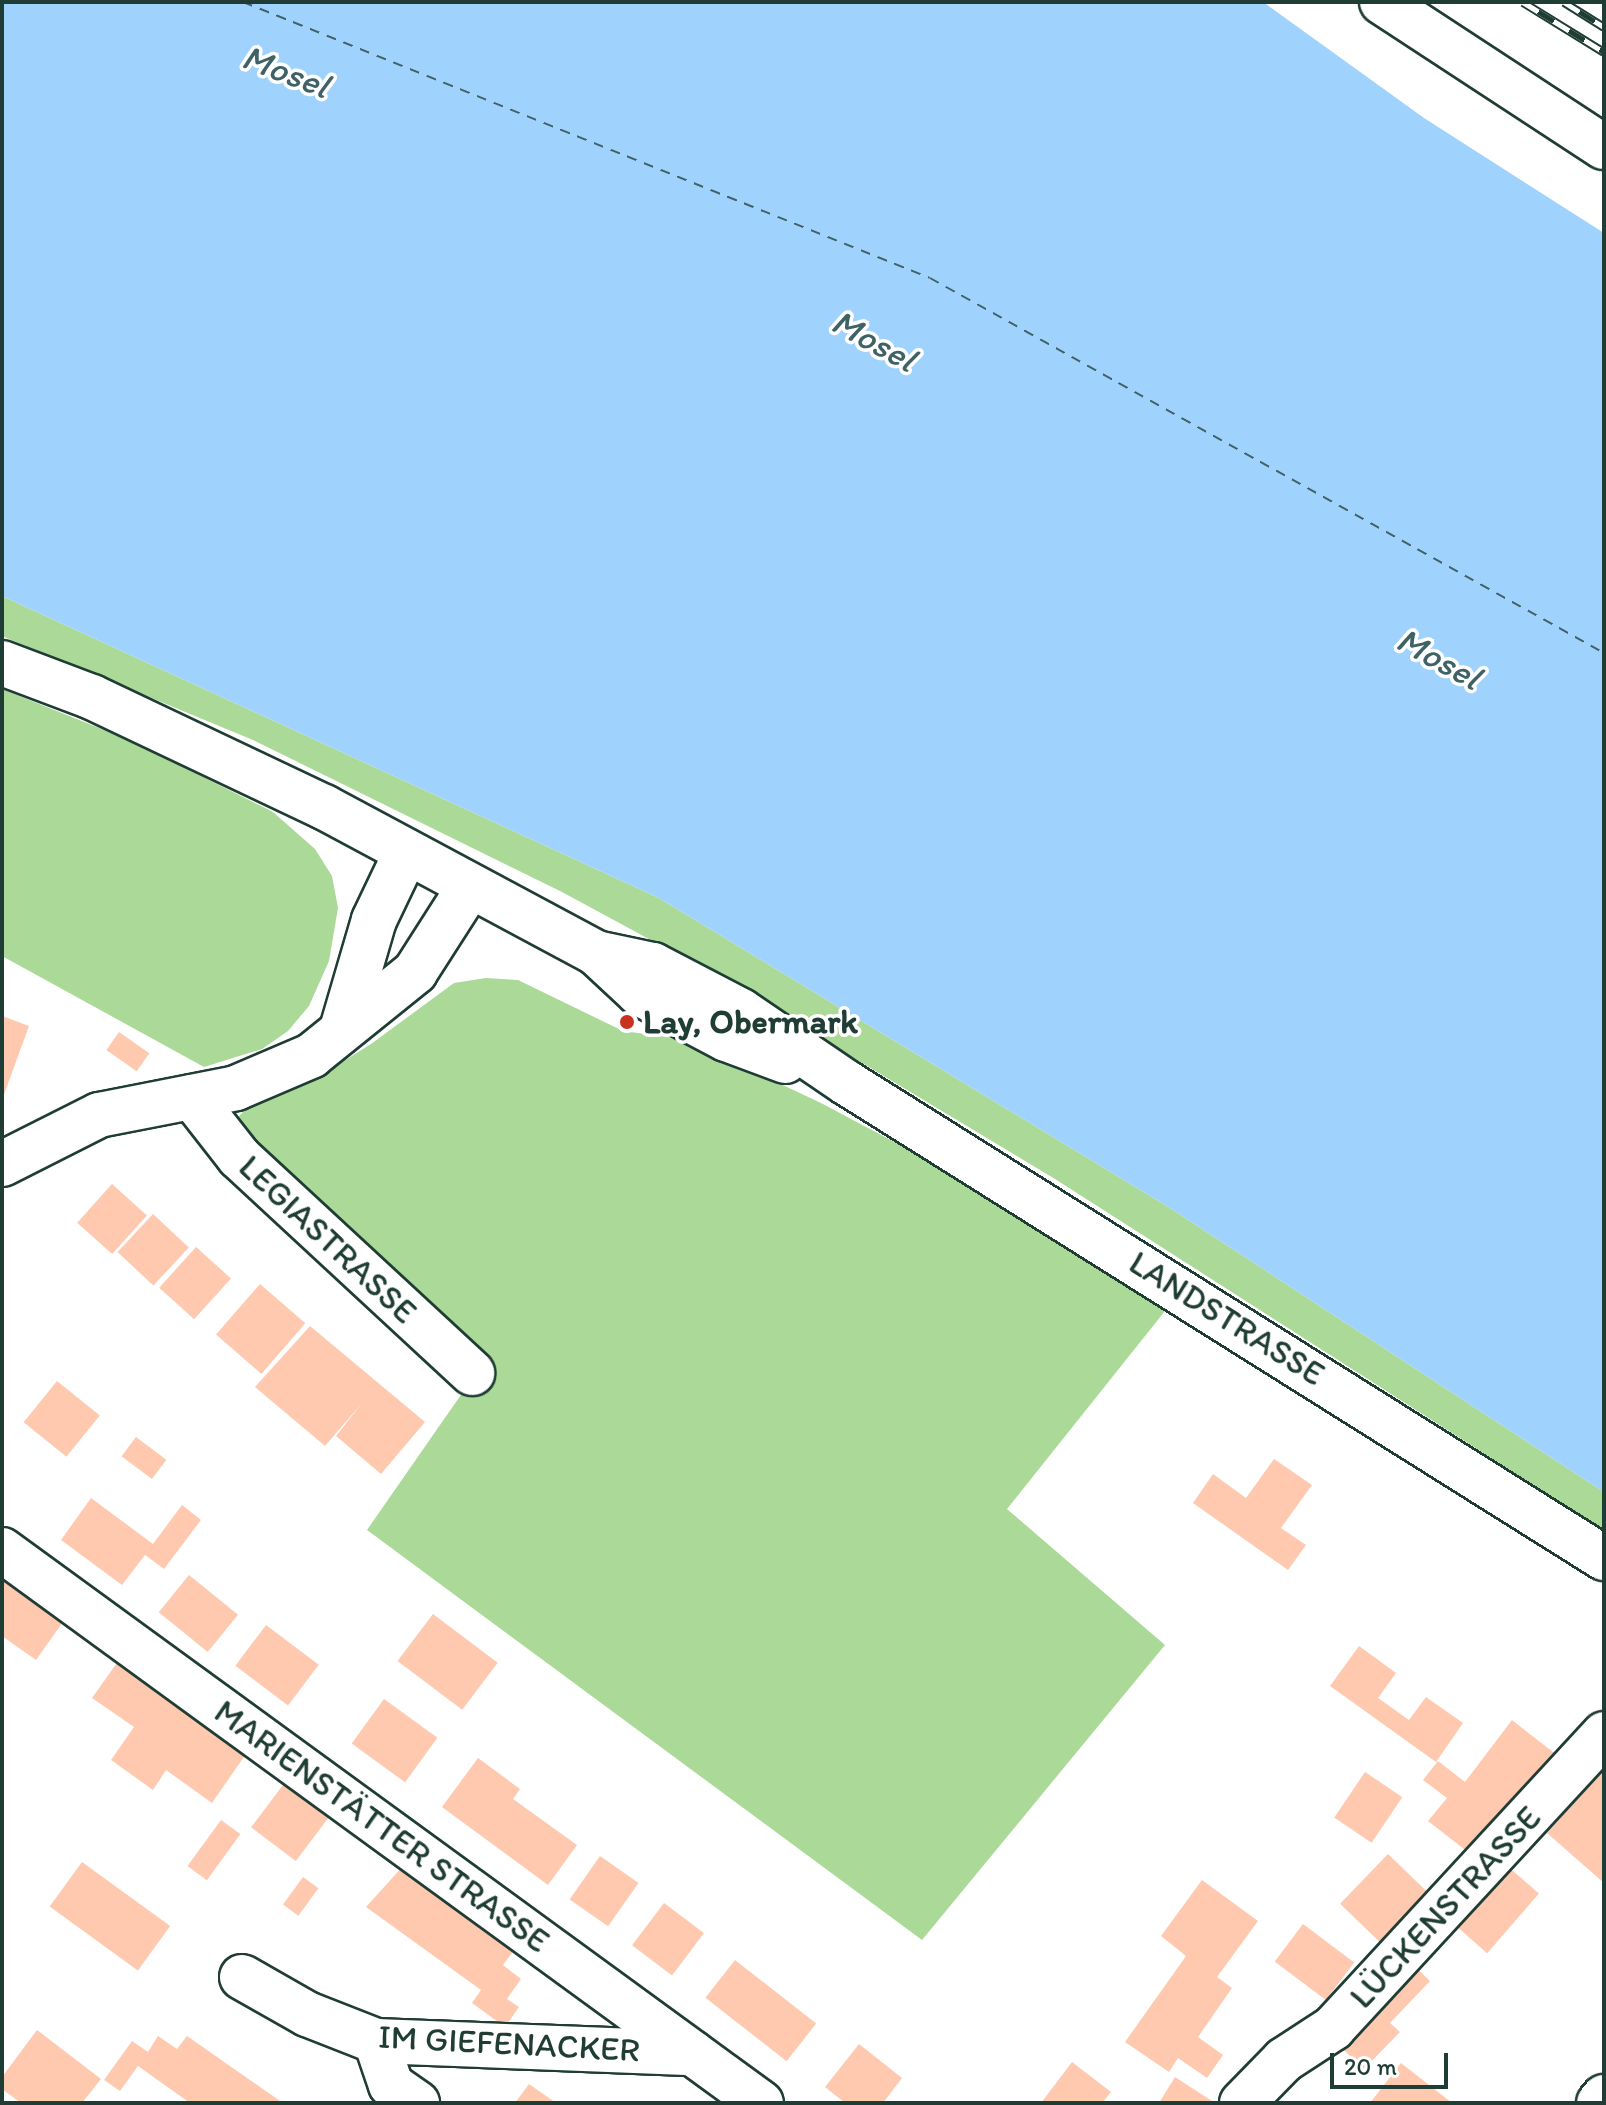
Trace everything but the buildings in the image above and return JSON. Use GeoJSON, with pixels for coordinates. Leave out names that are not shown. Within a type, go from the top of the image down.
{"type":"FeatureCollection","features":[{"type":"Feature","properties":{"kind":"street"},"geometry":{"type":"LineString","coordinates":[[1382,2],[1604,147]]}},
{"type":"Feature","properties":{"kind":"street","name":"LANDSTRASSE"},"geometry":{"type":"LineString","coordinates":[[2,663],[237,763],[596,953],[639,993],[726,1039],[847,1083],[1604,1558]]}},
{"type":"Feature","properties":{"kind":"street"},"geometry":{"type":"LineString","coordinates":[[343,1026],[374,920],[406,853]]}},
{"type":"Feature","properties":{"kind":"street"},"geometry":{"type":"LineString","coordinates":[[2,1164],[99,1115],[192,1097],[285,1071],[311,1056],[343,1026],[372,1010],[415,972],[470,886]]}},
{"type":"Feature","properties":{"kind":"street","name":"LEGIASTRASSE"},"geometry":{"type":"LineString","coordinates":[[192,1097],[239,1157],[472,1373]]}},
{"type":"Feature","properties":{"kind":"street","name":"MARIENSTÄTTER STRASSE"},"geometry":{"type":"LineString","coordinates":[[2,1550],[761,2103]]}},
{"type":"Feature","properties":{"kind":"street","name":"LÜCKENSTRASSE"},"geometry":{"type":"LineString","coordinates":[[1242,2103],[1284,2060],[1333,2028],[1604,1734]]}},
{"type":"Feature","properties":{"kind":"street","name":"IM GIEFENACKER"},"geometry":{"type":"LineString","coordinates":[[242,1977],[307,2014],[376,2041],[693,2053]]}},
{"type":"Feature","properties":{"kind":"street"},"geometry":{"type":"LineString","coordinates":[[376,2041],[391,2085],[417,2103]]}},
{"type":"Feature","properties":{"kind":"street"},"geometry":{"type":"LineString","coordinates":[[1599,2103],[1604,2097]]}},
{"type":"Feature","properties":{"kind":"green space"},"geometry":{"type":"Polygon","coordinates":[[[2,596],[659,898],[1170,1208],[1604,1492],[1604,1530],[1055,1179],[721,978],[562,892],[253,740],[2,636],[2,596]]]}},
{"type":"Feature","properties":{"kind":"green space"},"geometry":{"type":"Polygon","coordinates":[[[2,689],[129,740],[273,812],[315,849],[332,876],[338,908],[329,961],[309,1006],[288,1031],[262,1049],[204,1067],[2,956],[2,689]]]}},
{"type":"Feature","properties":{"kind":"green space"},"geometry":{"type":"Polygon","coordinates":[[[486,978],[518,980],[623,1031],[668,1037],[706,1049],[821,1103],[947,1170],[1165,1311],[1007,1509],[1165,1645],[922,1940],[367,1530],[481,1366],[240,1136],[239,1116],[254,1101],[320,1076],[371,1044],[454,983],[486,978]]]}},
{"type":"Feature","properties":{"kind":"water","name":"Mosel"},"geometry":{"type":"Polygon","coordinates":[[[2,2],[1263,2],[1424,118],[1604,233],[1604,1492],[1170,1208],[659,898],[2,596],[2,2]]]}},
{"type":"Feature","properties":{"kind":"ferry route"},"geometry":{"type":"LineString","coordinates":[[243,2],[930,278],[1604,653]]}},
{"type":"Feature","properties":{"kind":"railway"},"geometry":{"type":"LineString","coordinates":[[1523,2],[1604,52]]}},
{"type":"Feature","properties":{"kind":"railway"},"geometry":{"type":"LineString","coordinates":[[1564,2],[1604,27]]}},
{"type":"Feature","properties":{"kind":"place","name":"Lay, Obermark"},"geometry":{"type":"Point","coordinates":[627,1022]}}]}
